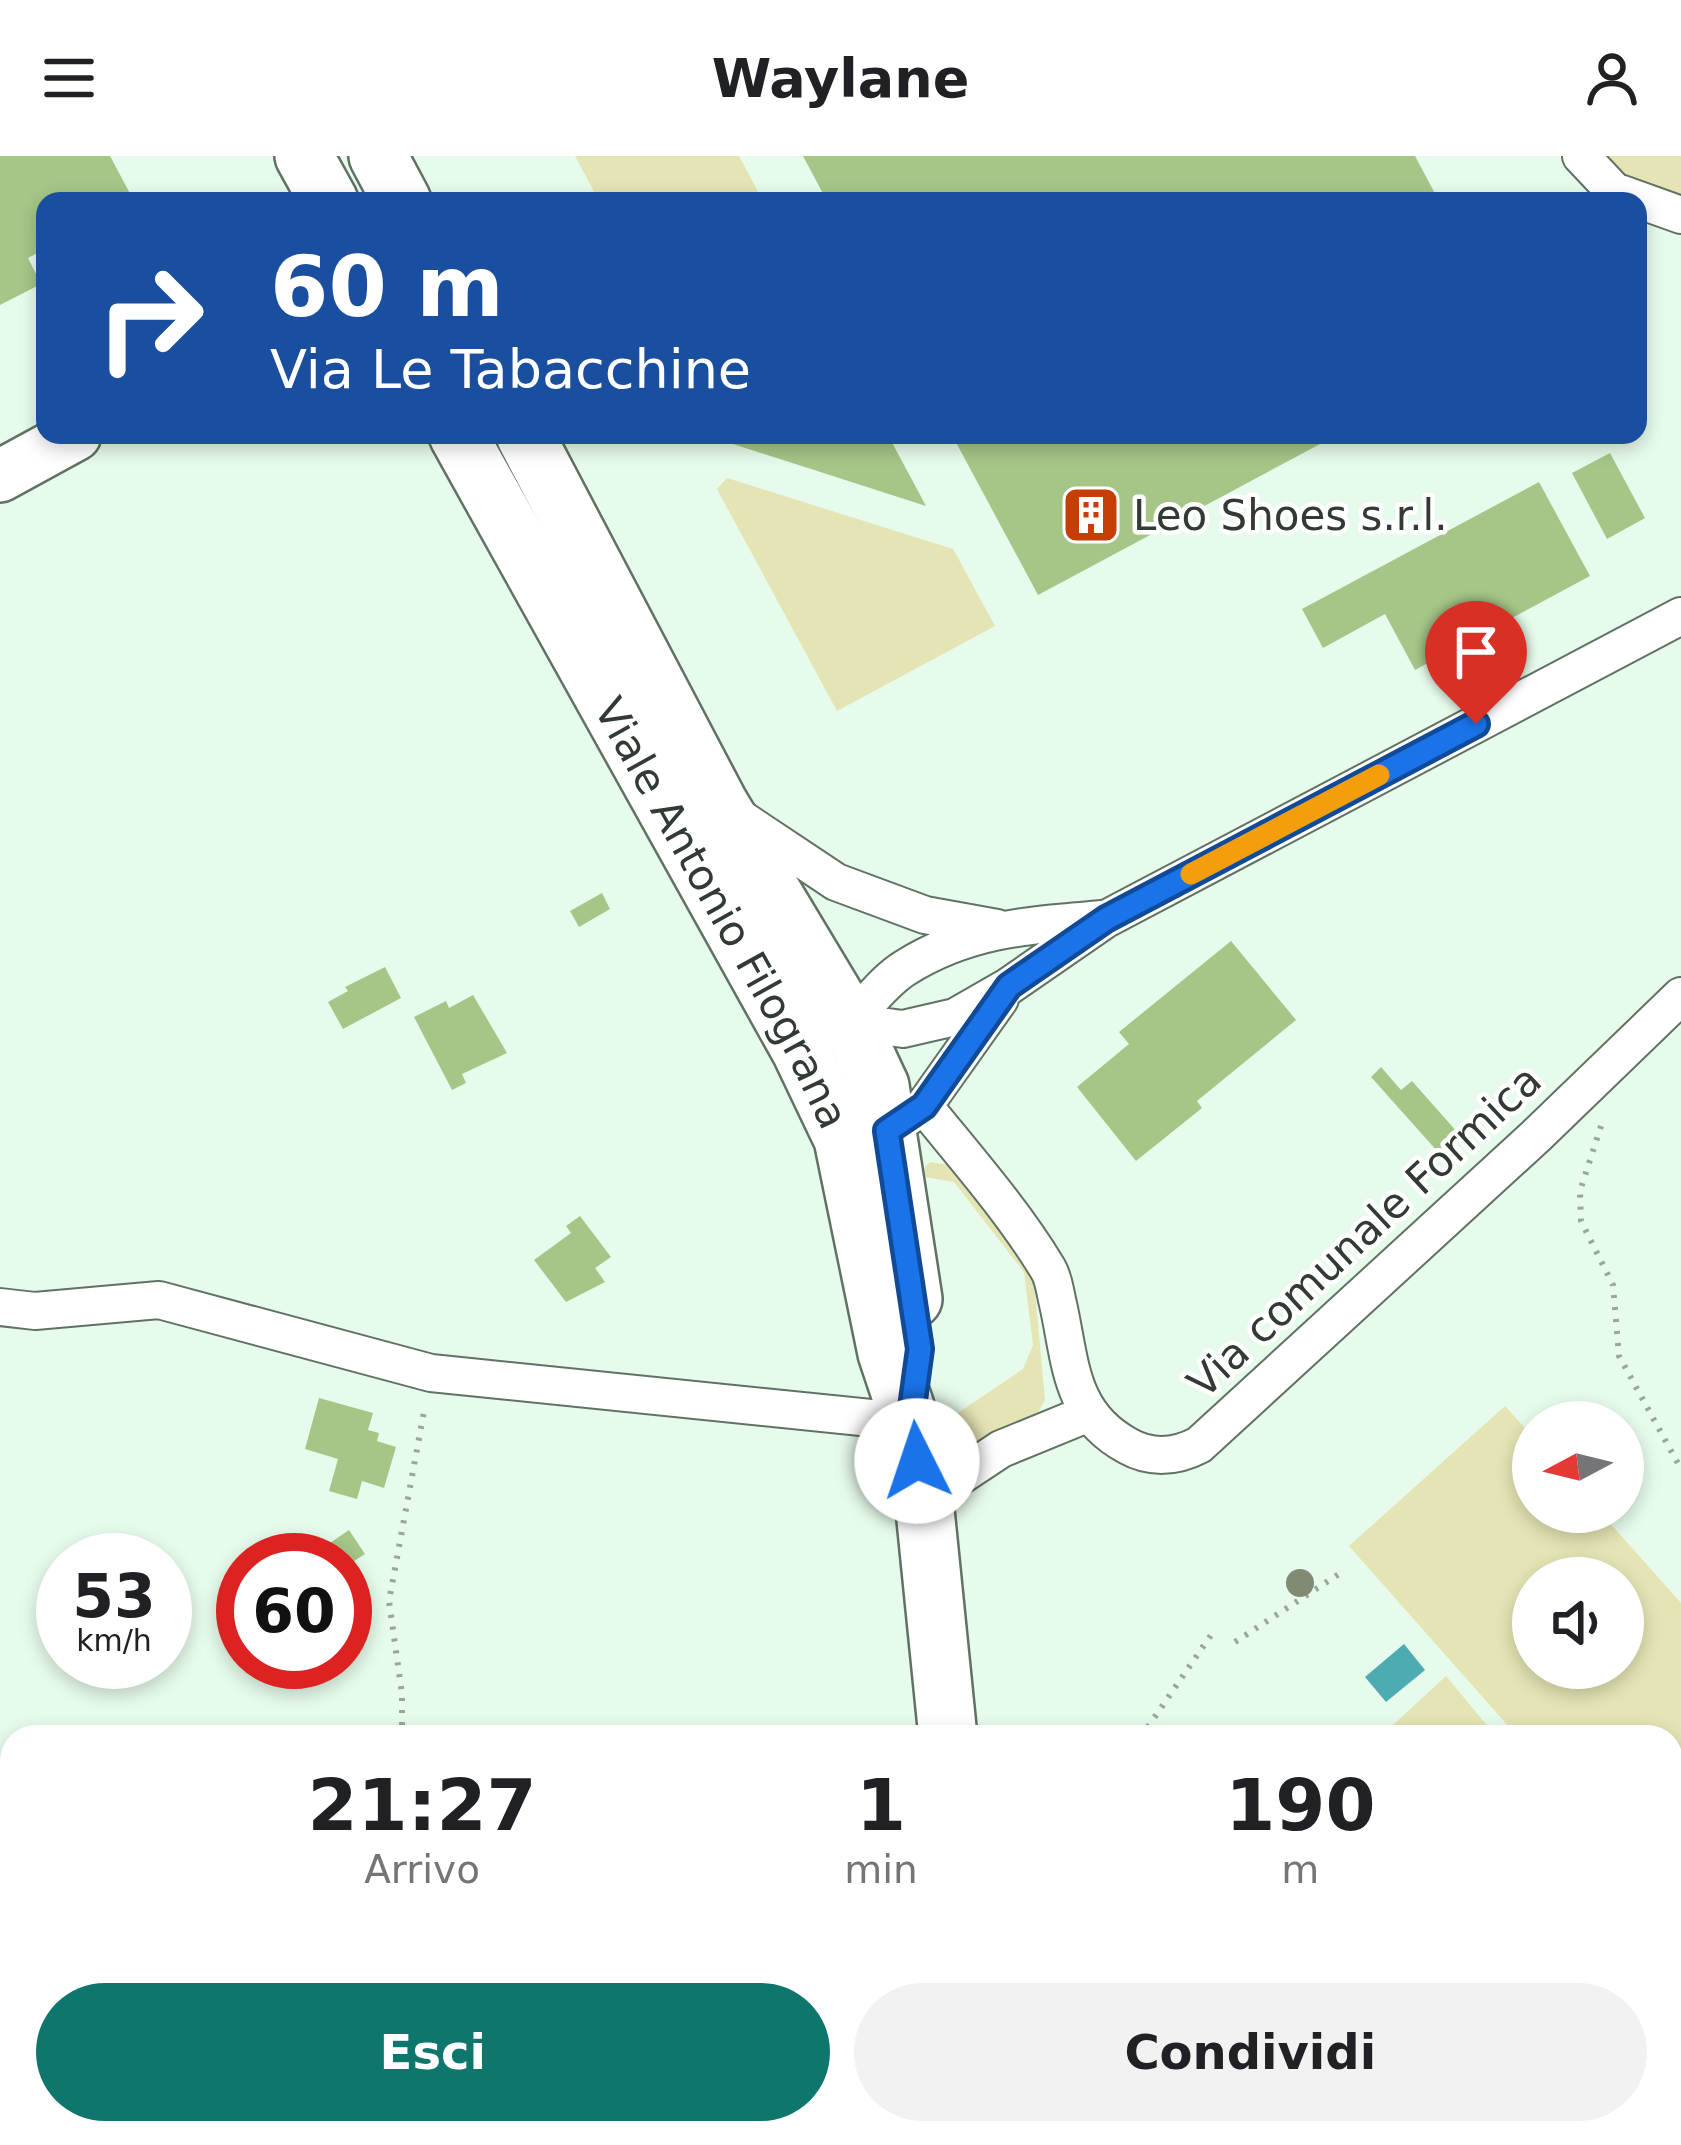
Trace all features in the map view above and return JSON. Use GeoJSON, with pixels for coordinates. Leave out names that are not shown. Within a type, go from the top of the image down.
{"type":"FeatureCollection","features":[{"type":"Feature","properties":{"kind":"main road"},"geometry":{"type":"LineString","coordinates":[[304,156],[324,192]]}},
{"type":"Feature","properties":{"kind":"main road"},"geometry":{"type":"LineString","coordinates":[[378,156],[397,192]]}},
{"type":"Feature","properties":{"kind":"main road","name":"Viale Antonio Filograna"},"geometry":{"type":"LineString","coordinates":[[463,444],[801,1051],[884,1125]]}},
{"type":"Feature","properties":{"kind":"main road","name":"Viale Antonio Filograna"},"geometry":{"type":"LineString","coordinates":[[530,444],[719,804],[850,1022],[880,1086],[920,1349],[910,1422],[924,1500],[946,1725]]}},
{"type":"Feature","properties":{"kind":"street"},"geometry":{"type":"LineString","coordinates":[[1582,156],[1617,192]]}},
{"type":"Feature","properties":{"kind":"street"},"geometry":{"type":"LineString","coordinates":[[1647,202],[1681,214]]}},
{"type":"Feature","properties":{"kind":"street"},"geometry":{"type":"LineString","coordinates":[[0,476],[59,444]]}},
{"type":"Feature","properties":{"kind":"street"},"geometry":{"type":"LineString","coordinates":[[850,1022],[903,1029],[955,1017],[1106,919],[1681,616]]}},
{"type":"Feature","properties":{"kind":"street"},"geometry":{"type":"LineString","coordinates":[[719,804],[836,882],[925,915],[1000,928],[1106,919]]}},
{"type":"Feature","properties":{"kind":"street"},"geometry":{"type":"LineString","coordinates":[[801,1051],[850,1022],[902,969],[1000,928]]}},
{"type":"Feature","properties":{"kind":"street"},"geometry":{"type":"LineString","coordinates":[[924,1500],[1001,1449],[1089,1413],[1072,1383],[1051,1273],[884,1125],[1009,986]]}},
{"type":"Feature","properties":{"kind":"street","name":"Via comunale Formica"},"geometry":{"type":"LineString","coordinates":[[1089,1413],[1108,1434],[1150,1455],[1198,1445],[1536,1136],[1681,996]]}},
{"type":"Feature","properties":{"kind":"street"},"geometry":{"type":"LineString","coordinates":[[0,1307],[35,1310],[159,1300],[431,1373],[910,1422]]}},
{"type":"Feature","properties":{"kind":"path"},"geometry":{"type":"LineString","coordinates":[[1607,1114],[1580,1191],[1581,1221],[1613,1285],[1619,1356],[1681,1469]]}},
{"type":"Feature","properties":{"kind":"path"},"geometry":{"type":"LineString","coordinates":[[402,1725],[389,1601],[431,1373]]}},
{"type":"Feature","properties":{"kind":"path"},"geometry":{"type":"LineString","coordinates":[[1235,1642],[1342,1571]]}},
{"type":"Feature","properties":{"kind":"path"},"geometry":{"type":"LineString","coordinates":[[1149,1725],[1211,1635]]}},
{"type":"Feature","properties":{"kind":"green space"},"geometry":{"type":"Polygon","coordinates":[[[575,156],[739,156],[758,192],[594,192],[575,156]]]}},
{"type":"Feature","properties":{"kind":"green space"},"geometry":{"type":"Polygon","coordinates":[[[1605,156],[1681,156],[1681,196],[1639,184],[1605,156]]]}},
{"type":"Feature","properties":{"kind":"green space"},"geometry":{"type":"Polygon","coordinates":[[[727,478],[953,549],[995,626],[837,711],[717,489],[727,478]]]}},
{"type":"Feature","properties":{"kind":"green space"},"geometry":{"type":"Polygon","coordinates":[[[930,1162],[949,1165],[1029,1269],[1045,1400],[1039,1411],[965,1454],[950,1456],[946,1421],[1023,1369],[1033,1345],[1024,1272],[954,1182],[925,1177],[930,1162]]]}},
{"type":"Feature","properties":{"kind":"green space"},"geometry":{"type":"Polygon","coordinates":[[[1505,1406],[1512,1414],[1512,1533],[1619,1533],[1640,1557],[1512,1557],[1512,1689],[1644,1689],[1644,1561],[1681,1603],[1681,1725],[1507,1725],[1349,1546],[1505,1406]]]}},
{"type":"Feature","properties":{"kind":"green space"},"geometry":{"type":"Polygon","coordinates":[[[1446,1676],[1487,1725],[1393,1725],[1446,1676]]]}},
{"type":"Feature","properties":{"kind":"water"},"geometry":{"type":"Polygon","coordinates":[[[1404,1644],[1425,1670],[1386,1702],[1365,1677],[1404,1644]]]}},
{"type":"Feature","properties":{"kind":"building"},"geometry":{"type":"Polygon","coordinates":[[[0,156],[110,156],[129,192],[36,192],[36,254],[28,258],[36,287],[0,305],[0,156]]]}},
{"type":"Feature","properties":{"kind":"building"},"geometry":{"type":"Polygon","coordinates":[[[803,156],[1415,156],[1434,192],[822,192],[803,156]]]}},
{"type":"Feature","properties":{"kind":"building"},"geometry":{"type":"Polygon","coordinates":[[[733,444],[893,444],[926,506],[733,444]]]}},
{"type":"Feature","properties":{"kind":"building","name":"Leo Shoes s.r.l."},"geometry":{"type":"Polygon","coordinates":[[[957,444],[1320,444],[1038,595],[957,444]]]}},
{"type":"Feature","properties":{"kind":"building"},"geometry":{"type":"Polygon","coordinates":[[[1610,453],[1645,518],[1607,539],[1572,473],[1610,453]]]}},
{"type":"Feature","properties":{"kind":"building"},"geometry":{"type":"Polygon","coordinates":[[[1539,482],[1590,576],[1415,670],[1385,614],[1323,648],[1302,609],[1539,482]]]}},
{"type":"Feature","properties":{"kind":"building"},"geometry":{"type":"Polygon","coordinates":[[[602,893],[610,909],[579,927],[570,911],[602,893]]]}},
{"type":"Feature","properties":{"kind":"building"},"geometry":{"type":"Polygon","coordinates":[[[1231,941],[1296,1020],[1197,1101],[1202,1108],[1136,1161],[1077,1087],[1129,1044],[1119,1032],[1231,941]]]}},
{"type":"Feature","properties":{"kind":"building"},"geometry":{"type":"Polygon","coordinates":[[[385,967],[401,998],[343,1029],[328,1002],[348,991],[345,987],[385,967]]]}},
{"type":"Feature","properties":{"kind":"building"},"geometry":{"type":"Polygon","coordinates":[[[473,995],[507,1053],[462,1074],[466,1083],[452,1090],[414,1017],[446,1001],[449,1008],[473,995]]]}},
{"type":"Feature","properties":{"kind":"building"},"geometry":{"type":"Polygon","coordinates":[[[1381,1067],[1401,1090],[1412,1081],[1458,1133],[1438,1152],[1371,1077],[1381,1067]]]}},
{"type":"Feature","properties":{"kind":"building"},"geometry":{"type":"Polygon","coordinates":[[[580,1216],[611,1257],[595,1268],[605,1282],[566,1302],[534,1260],[571,1233],[566,1226],[580,1216]]]}},
{"type":"Feature","properties":{"kind":"building"},"geometry":{"type":"Polygon","coordinates":[[[319,1398],[373,1413],[368,1430],[379,1433],[377,1441],[396,1447],[384,1488],[362,1481],[357,1499],[329,1491],[338,1459],[305,1449],[319,1398]]]}},
{"type":"Feature","properties":{"kind":"slow traffic"},"geometry":{"type":"LineString","coordinates":[[1191,874],[1379,775]]}},
{"type":"Feature","properties":{"kind":"place","name":"Leo Shoes s.r.l."},"geometry":{"type":"Point","coordinates":[1091,515]}},
{"type":"Feature","properties":{"kind":"route"},"geometry":{"type":"LineString","coordinates":[[917,1461],[910,1422],[920,1349],[887,1131],[924,1106],[1009,986],[1106,919],[1476,724]]}}]}
